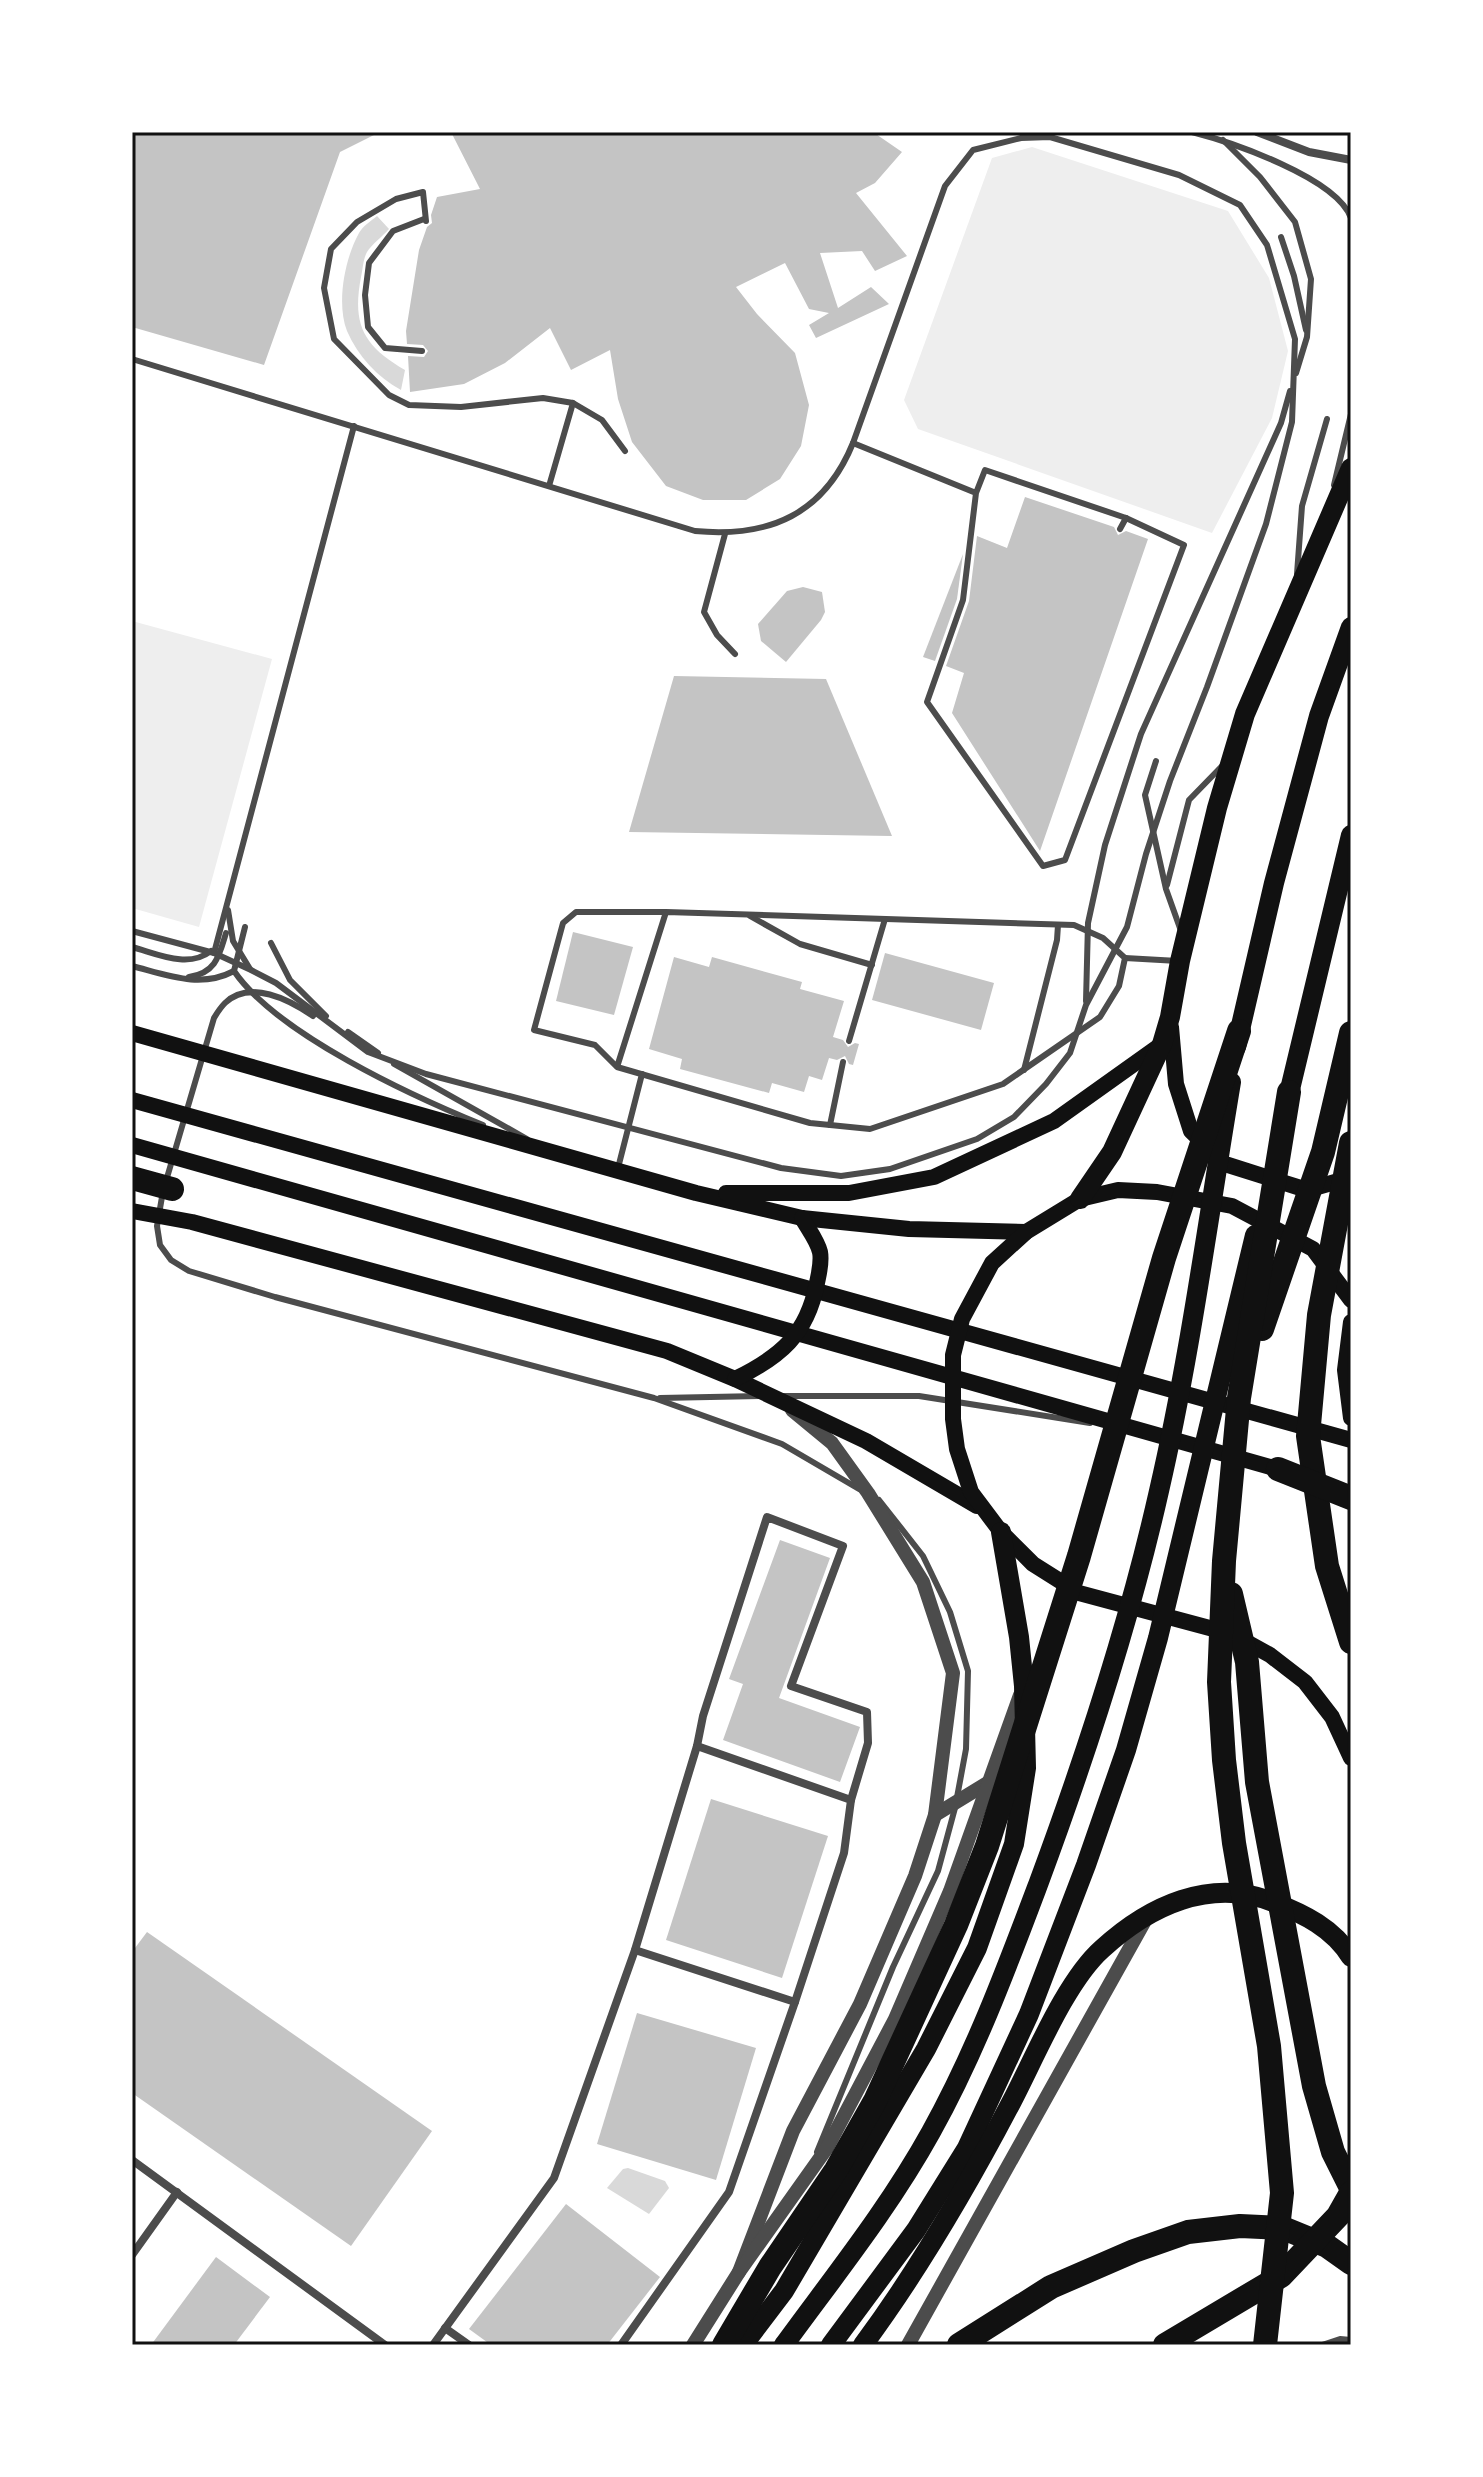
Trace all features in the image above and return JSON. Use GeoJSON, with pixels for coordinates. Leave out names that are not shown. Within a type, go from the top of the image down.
{"type":"FeatureCollection","features":[{"type":"Feature","properties":{"kind":"highway"},"geometry":{"type":"LineString","coordinates":[[724,2345],[770,2267],[836,2170],[875,2101],[956,1925],[987,1846],[1079,1556],[1164,1258],[1239,1031]]}},
{"type":"Feature","properties":{"kind":"highway"},"geometry":{"type":"LineString","coordinates":[[1239,1398],[1323,1152],[1351,1033]]}},
{"type":"Feature","properties":{"kind":"highway"},"geometry":{"type":"LineString","coordinates":[[1265,2345],[1282,2193],[1269,2046],[1234,1843],[1219,1682],[1224,1561],[1239,1398],[1289,1092]]}},
{"type":"Feature","properties":{"kind":"highway"},"geometry":{"type":"LineString","coordinates":[[1308,1436],[1319,1315],[1351,1143]]}},
{"type":"Feature","properties":{"kind":"highway"},"geometry":{"type":"LineString","coordinates":[[1323,1152],[1308,1436],[1327,1566],[1351,1642]]}},
{"type":"Feature","properties":{"kind":"highway"},"geometry":{"type":"LineString","coordinates":[[132,1178],[172,1189]]}},
{"type":"Feature","properties":{"kind":"highway"},"geometry":{"type":"LineString","coordinates":[[1278,1469],[1351,1498]]}},
{"type":"Feature","properties":{"kind":"highway"},"geometry":{"type":"LineString","coordinates":[[1165,2345],[1281,2276],[1338,2216],[1351,2190],[1333,2152],[1314,2086],[1257,1782],[1247,1662],[1224,1561]]}},
{"type":"Feature","properties":{"kind":"highway"},"geometry":{"type":"LineString","coordinates":[[959,2345],[1051,2287],[1134,2251],[1188,2232],[1240,2226],[1283,2228],[1327,2246],[1351,2263]]}},
{"type":"Feature","properties":{"kind":"main road"},"geometry":{"type":"LineString","coordinates":[[1080,1199],[1112,1152],[1162,1044],[1182,951],[1245,714],[1351,468]]}},
{"type":"Feature","properties":{"kind":"main road"},"geometry":{"type":"LineString","coordinates":[[784,2345],[882,2214],[910,2168],[966,2062],[1006,1971],[1055,1838],[1111,1668],[1158,1495],[1176,1413],[1239,1031],[1274,883],[1319,716],[1351,627]]}},
{"type":"Feature","properties":{"kind":"main road"},"geometry":{"type":"LineString","coordinates":[[831,2345],[916,2230],[967,2148],[1029,2014],[1126,1750],[1158,1638],[1351,835]]}},
{"type":"Feature","properties":{"kind":"main road"},"geometry":{"type":"LineString","coordinates":[[1170,1017],[1176,1084],[1191,1131],[1225,1164],[1307,1190],[1351,1178]]}},
{"type":"Feature","properties":{"kind":"main road"},"geometry":{"type":"LineString","coordinates":[[132,1033],[696,1193],[802,1218],[909,1229],[1026,1232]]}},
{"type":"Feature","properties":{"kind":"main road"},"geometry":{"type":"LineString","coordinates":[[696,1193],[849,1193],[934,1177],[1054,1121],[1162,1044]]}},
{"type":"Feature","properties":{"kind":"main road"},"geometry":{"type":"LineString","coordinates":[[132,1100],[1351,1440]]}},
{"type":"Feature","properties":{"kind":"main road"},"geometry":{"type":"LineString","coordinates":[[132,1145],[1351,1490]]}},
{"type":"Feature","properties":{"kind":"main road"},"geometry":{"type":"LineString","coordinates":[[1351,1300],[1313,1249],[1232,1206],[1157,1192],[1118,1190],[1080,1199],[1026,1232],[992,1263],[962,1319],[953,1355],[953,1419],[957,1449],[971,1492],[1001,1532],[1033,1564],[1079,1593],[1232,1634],[1270,1655],[1305,1682],[1332,1717],[1351,1758]]}},
{"type":"Feature","properties":{"kind":"main road"},"geometry":{"type":"LineString","coordinates":[[132,1211],[192,1222],[667,1351],[735,1379],[866,1441],[985,1511]]}},
{"type":"Feature","properties":{"kind":"main road"},"geometry":{"type":"LineString","coordinates":[[735,1379],[784,1350],[801,1329],[814,1298],[821,1261],[819,1250],[802,1218]]}},
{"type":"Feature","properties":{"kind":"main road"},"geometry":{"type":"LineString","coordinates":[[1351,1322],[1345,1370],[1351,1418]]}},
{"type":"Feature","properties":{"kind":"main road"},"geometry":{"type":"LineString","coordinates":[[743,2345],[784,2291],[926,2049],[977,1948],[1014,1844],[1026,1768],[1024,1686],[1001,1532]]}},
{"type":"Feature","properties":{"kind":"main road"},"geometry":{"type":"LineString","coordinates":[[866,2342],[952,2211],[1068,1994],[1100,1950],[1149,1913],[1197,1893],[1257,1895],[1302,1913],[1340,1939],[1351,1957]]}},
{"type":"Feature","properties":{"kind":"street"},"geometry":{"type":"LineString","coordinates":[[1257,132],[1309,152],[1351,160]]}},
{"type":"Feature","properties":{"kind":"street"},"geometry":{"type":"LineString","coordinates":[[739,2272],[793,2131],[860,2004],[915,1876],[935,1815],[953,1673],[923,1582],[868,1493],[832,1443],[783,1402]]}},
{"type":"Feature","properties":{"kind":"street"},"geometry":{"type":"LineString","coordinates":[[433,2345],[554,2178],[635,1950],[697,1746],[703,1716],[767,1517],[843,1546],[791,1686],[867,1712],[868,1743],[851,1800],[844,1853],[729,2192],[621,2345]]}},
{"type":"Feature","properties":{"kind":"street"},"geometry":{"type":"LineString","coordinates":[[693,2345],[739,2272],[827,2148],[895,2019],[950,1891],[1024,1686]]}},
{"type":"Feature","properties":{"kind":"street"},"geometry":{"type":"LineString","coordinates":[[697,1746],[851,1800]]}},
{"type":"Feature","properties":{"kind":"street"},"geometry":{"type":"LineString","coordinates":[[935,1815],[989,1782]]}},
{"type":"Feature","properties":{"kind":"street"},"geometry":{"type":"LineString","coordinates":[[908,2345],[1149,1913]]}},
{"type":"Feature","properties":{"kind":"street"},"geometry":{"type":"LineString","coordinates":[[635,1950],[795,2002]]}},
{"type":"Feature","properties":{"kind":"street"},"geometry":{"type":"LineString","coordinates":[[132,2160],[385,2345]]}},
{"type":"Feature","properties":{"kind":"street"},"geometry":{"type":"LineString","coordinates":[[132,2255],[177,2192]]}},
{"type":"Feature","properties":{"kind":"street"},"geometry":{"type":"LineString","coordinates":[[445,2328],[469,2345]]}},
{"type":"Feature","properties":{"kind":"lane"},"geometry":{"type":"LineString","coordinates":[[1192,132],[1223,140],[1290,168],[1326,189],[1349,211],[1351,218]]}},
{"type":"Feature","properties":{"kind":"lane"},"geometry":{"type":"LineString","coordinates":[[132,359],[695,531],[725,534],[757,529],[791,518],[831,486],[853,443],[945,186],[973,150],[1019,135],[1050,137],[1179,175],[1240,205],[1267,245],[1295,339],[1292,422],[1266,524],[1170,781],[1127,927],[1086,1005],[1070,1053],[1014,1117],[977,1139],[890,1169],[841,1176],[781,1168],[426,1074],[368,1052],[297,1005],[270,994],[245,992],[226,1001],[214,1018],[161,1200],[157,1226],[160,1245],[171,1260],[189,1271],[275,1297],[654,1398],[782,1444],[882,1502],[923,1556],[950,1612],[968,1671],[966,1749],[955,1808],[938,1871],[877,2006],[794,2208]]}},
{"type":"Feature","properties":{"kind":"lane"},"geometry":{"type":"LineString","coordinates":[[1086,1005],[1088,923],[1105,845],[1141,734],[1281,423],[1307,337],[1311,279],[1295,222],[1260,177],[1223,140]]}},
{"type":"Feature","properties":{"kind":"lane"},"geometry":{"type":"LineString","coordinates":[[422,351],[385,348],[368,327],[365,295],[369,263],[393,231],[425,220],[423,192],[396,199],[357,222],[331,249],[324,288],[334,339],[389,395],[409,405],[461,407],[543,398],[573,403],[602,420],[625,451]]}},
{"type":"Feature","properties":{"kind":"lane"},"geometry":{"type":"LineString","coordinates":[[1281,237],[1294,276],[1307,337]]}},
{"type":"Feature","properties":{"kind":"lane"},"geometry":{"type":"LineString","coordinates":[[549,486],[573,403]]}},
{"type":"Feature","properties":{"kind":"lane"},"geometry":{"type":"LineString","coordinates":[[1320,539],[1351,414]]}},
{"type":"Feature","properties":{"kind":"lane"},"geometry":{"type":"LineString","coordinates":[[1295,598],[1302,506],[1327,419]]}},
{"type":"Feature","properties":{"kind":"lane"},"geometry":{"type":"LineString","coordinates":[[214,953],[354,426]]}},
{"type":"Feature","properties":{"kind":"lane"},"geometry":{"type":"LineString","coordinates":[[853,443],[976,493]]}},
{"type":"Feature","properties":{"kind":"lane"},"geometry":{"type":"LineString","coordinates":[[985,470],[1126,518],[1184,545],[1065,860],[1043,866],[927,702],[963,600],[976,493],[985,470]]}},
{"type":"Feature","properties":{"kind":"lane"},"geometry":{"type":"LineString","coordinates":[[1120,529],[1126,518]]}},
{"type":"Feature","properties":{"kind":"lane"},"geometry":{"type":"LineString","coordinates":[[725,534],[704,612],[717,635],[735,654]]}},
{"type":"Feature","properties":{"kind":"lane"},"geometry":{"type":"LineString","coordinates":[[1166,889],[1189,800],[1233,755]]}},
{"type":"Feature","properties":{"kind":"lane"},"geometry":{"type":"LineString","coordinates":[[1125,958],[1119,986],[1100,1017],[1024,1070],[1003,1084],[870,1129],[810,1123],[617,1067],[595,1045],[534,1030],[563,923],[576,912],[1074,925],[1103,938],[1125,958],[1182,951],[1145,795],[1156,761]]}},
{"type":"Feature","properties":{"kind":"lane"},"geometry":{"type":"LineString","coordinates":[[227,903],[233,941],[251,970]]}},
{"type":"Feature","properties":{"kind":"lane"},"geometry":{"type":"LineString","coordinates":[[617,1067],[666,912]]}},
{"type":"Feature","properties":{"kind":"lane"},"geometry":{"type":"LineString","coordinates":[[747,915],[800,944],[872,965]]}},
{"type":"Feature","properties":{"kind":"lane"},"geometry":{"type":"LineString","coordinates":[[849,1041],[885,919]]}},
{"type":"Feature","properties":{"kind":"lane"},"geometry":{"type":"LineString","coordinates":[[1024,1070],[1057,940],[1058,925]]}},
{"type":"Feature","properties":{"kind":"lane"},"geometry":{"type":"LineString","coordinates":[[245,927],[234,971],[245,988],[297,1027],[364,1070],[440,1107],[554,1153]]}},
{"type":"Feature","properties":{"kind":"lane"},"geometry":{"type":"LineString","coordinates":[[132,931],[214,953],[251,970],[276,983],[368,1052]]}},
{"type":"Feature","properties":{"kind":"lane"},"geometry":{"type":"LineString","coordinates":[[132,947],[181,961],[194,960],[207,955],[226,933],[217,963],[210,970],[199,976],[176,977]]}},
{"type":"Feature","properties":{"kind":"lane"},"geometry":{"type":"LineString","coordinates":[[271,943],[290,980],[325,1016],[399,1068],[554,1153]]}},
{"type":"Feature","properties":{"kind":"lane"},"geometry":{"type":"LineString","coordinates":[[132,966],[200,982],[218,979],[234,971]]}},
{"type":"Feature","properties":{"kind":"lane"},"geometry":{"type":"LineString","coordinates":[[830,1125],[843,1062]]}},
{"type":"Feature","properties":{"kind":"lane"},"geometry":{"type":"LineString","coordinates":[[617,1171],[642,1074]]}},
{"type":"Feature","properties":{"kind":"lane"},"geometry":{"type":"LineString","coordinates":[[654,1398],[919,1396],[1149,1433]]}},
{"type":"Feature","properties":{"kind":"lane"},"geometry":{"type":"LineString","coordinates":[[770,2267],[788,2223]]}},
{"type":"Feature","properties":{"kind":"lane"},"geometry":{"type":"LineString","coordinates":[[1322,2345],[1340,2339],[1351,2340]]}},
{"type":"Feature","properties":{"kind":"shaded area"},"geometry":{"type":"Polygon","coordinates":[[[1032,147],[1228,211],[1269,278],[1288,351],[1272,418],[1212,533],[918,429],[904,400],[992,158],[1032,147]]]}},
{"type":"Feature","properties":{"kind":"shaded area"},"geometry":{"type":"Polygon","coordinates":[[[377,216],[389,229],[369,249],[365,258],[358,308],[360,321],[370,342],[405,370],[401,390],[384,379],[363,357],[347,331],[342,307],[344,281],[354,243],[361,230],[377,216]]]}},
{"type":"Feature","properties":{"kind":"shaded area"},"geometry":{"type":"Polygon","coordinates":[[[132,621],[272,659],[199,927],[132,908],[132,621]]]}},
{"type":"Feature","properties":{"kind":"shaded area"},"geometry":{"type":"Polygon","coordinates":[[[623,2169],[665,2181],[669,2188],[649,2214],[607,2188],[623,2169]]]}},
{"type":"Feature","properties":{"kind":"building"},"geometry":{"type":"Polygon","coordinates":[[[132,132],[380,132],[340,152],[264,365],[132,327],[132,132]]]}},
{"type":"Feature","properties":{"kind":"building"},"geometry":{"type":"Polygon","coordinates":[[[451,132],[873,132],[902,152],[875,183],[856,193],[907,256],[875,271],[862,251],[820,253],[838,308],[871,287],[889,304],[816,338],[809,325],[829,313],[809,309],[785,263],[736,287],[795,353],[809,405],[801,446],[780,479],[746,500],[703,500],[666,486],[632,442],[618,399],[610,350],[571,370],[550,328],[505,363],[464,384],[410,392],[408,356],[424,357],[428,351],[423,345],[407,344],[406,331],[419,250],[427,227],[432,223],[431,215],[437,197],[480,189],[451,132]]]}},
{"type":"Feature","properties":{"kind":"building"},"geometry":{"type":"Polygon","coordinates":[[[1025,497],[1114,527],[1118,535],[1126,531],[1148,539],[1040,851],[952,713],[964,673],[946,666],[969,601],[977,536],[1007,548],[1025,497]]]}},
{"type":"Feature","properties":{"kind":"building"},"geometry":{"type":"Polygon","coordinates":[[[963,554],[957,599],[935,661],[923,657],[963,554]]]}},
{"type":"Feature","properties":{"kind":"building"},"geometry":{"type":"Polygon","coordinates":[[[803,587],[822,592],[825,612],[786,662],[761,641],[758,624],[787,591],[803,587]]]}},
{"type":"Feature","properties":{"kind":"building"},"geometry":{"type":"Polygon","coordinates":[[[674,676],[826,679],[892,836],[629,832],[674,676]]]}},
{"type":"Feature","properties":{"kind":"building"},"geometry":{"type":"Polygon","coordinates":[[[573,932],[633,947],[614,1015],[556,1001],[573,932]]]}},
{"type":"Feature","properties":{"kind":"building"},"geometry":{"type":"Polygon","coordinates":[[[885,953],[994,983],[981,1030],[872,1000],[885,953]]]}},
{"type":"Feature","properties":{"kind":"building"},"geometry":{"type":"Polygon","coordinates":[[[674,957],[709,967],[712,957],[802,982],[800,989],[844,1001],[833,1037],[843,1040],[848,1047],[859,1044],[853,1065],[845,1056],[837,1060],[829,1058],[822,1080],[809,1076],[804,1092],[772,1083],[769,1093],[680,1069],[682,1059],[649,1049],[674,957]]]}},
{"type":"Feature","properties":{"kind":"building"},"geometry":{"type":"Polygon","coordinates":[[[780,1540],[830,1558],[779,1698],[860,1727],[840,1782],[723,1740],[743,1684],[729,1679],[780,1540]]]}},
{"type":"Feature","properties":{"kind":"building"},"geometry":{"type":"Polygon","coordinates":[[[711,1799],[828,1836],[782,1978],[666,1940],[711,1799]]]}},
{"type":"Feature","properties":{"kind":"building"},"geometry":{"type":"Polygon","coordinates":[[[147,1932],[432,2131],[351,2246],[132,2093],[132,1952],[147,1932]]]}},
{"type":"Feature","properties":{"kind":"building"},"geometry":{"type":"Polygon","coordinates":[[[637,2013],[756,2048],[716,2180],[597,2144],[637,2013]]]}},
{"type":"Feature","properties":{"kind":"building"},"geometry":{"type":"Polygon","coordinates":[[[566,2204],[660,2277],[607,2345],[491,2345],[469,2329],[566,2204]]]}},
{"type":"Feature","properties":{"kind":"building"},"geometry":{"type":"Polygon","coordinates":[[[216,2257],[270,2297],[234,2345],[151,2345],[216,2257]]]}}]}
